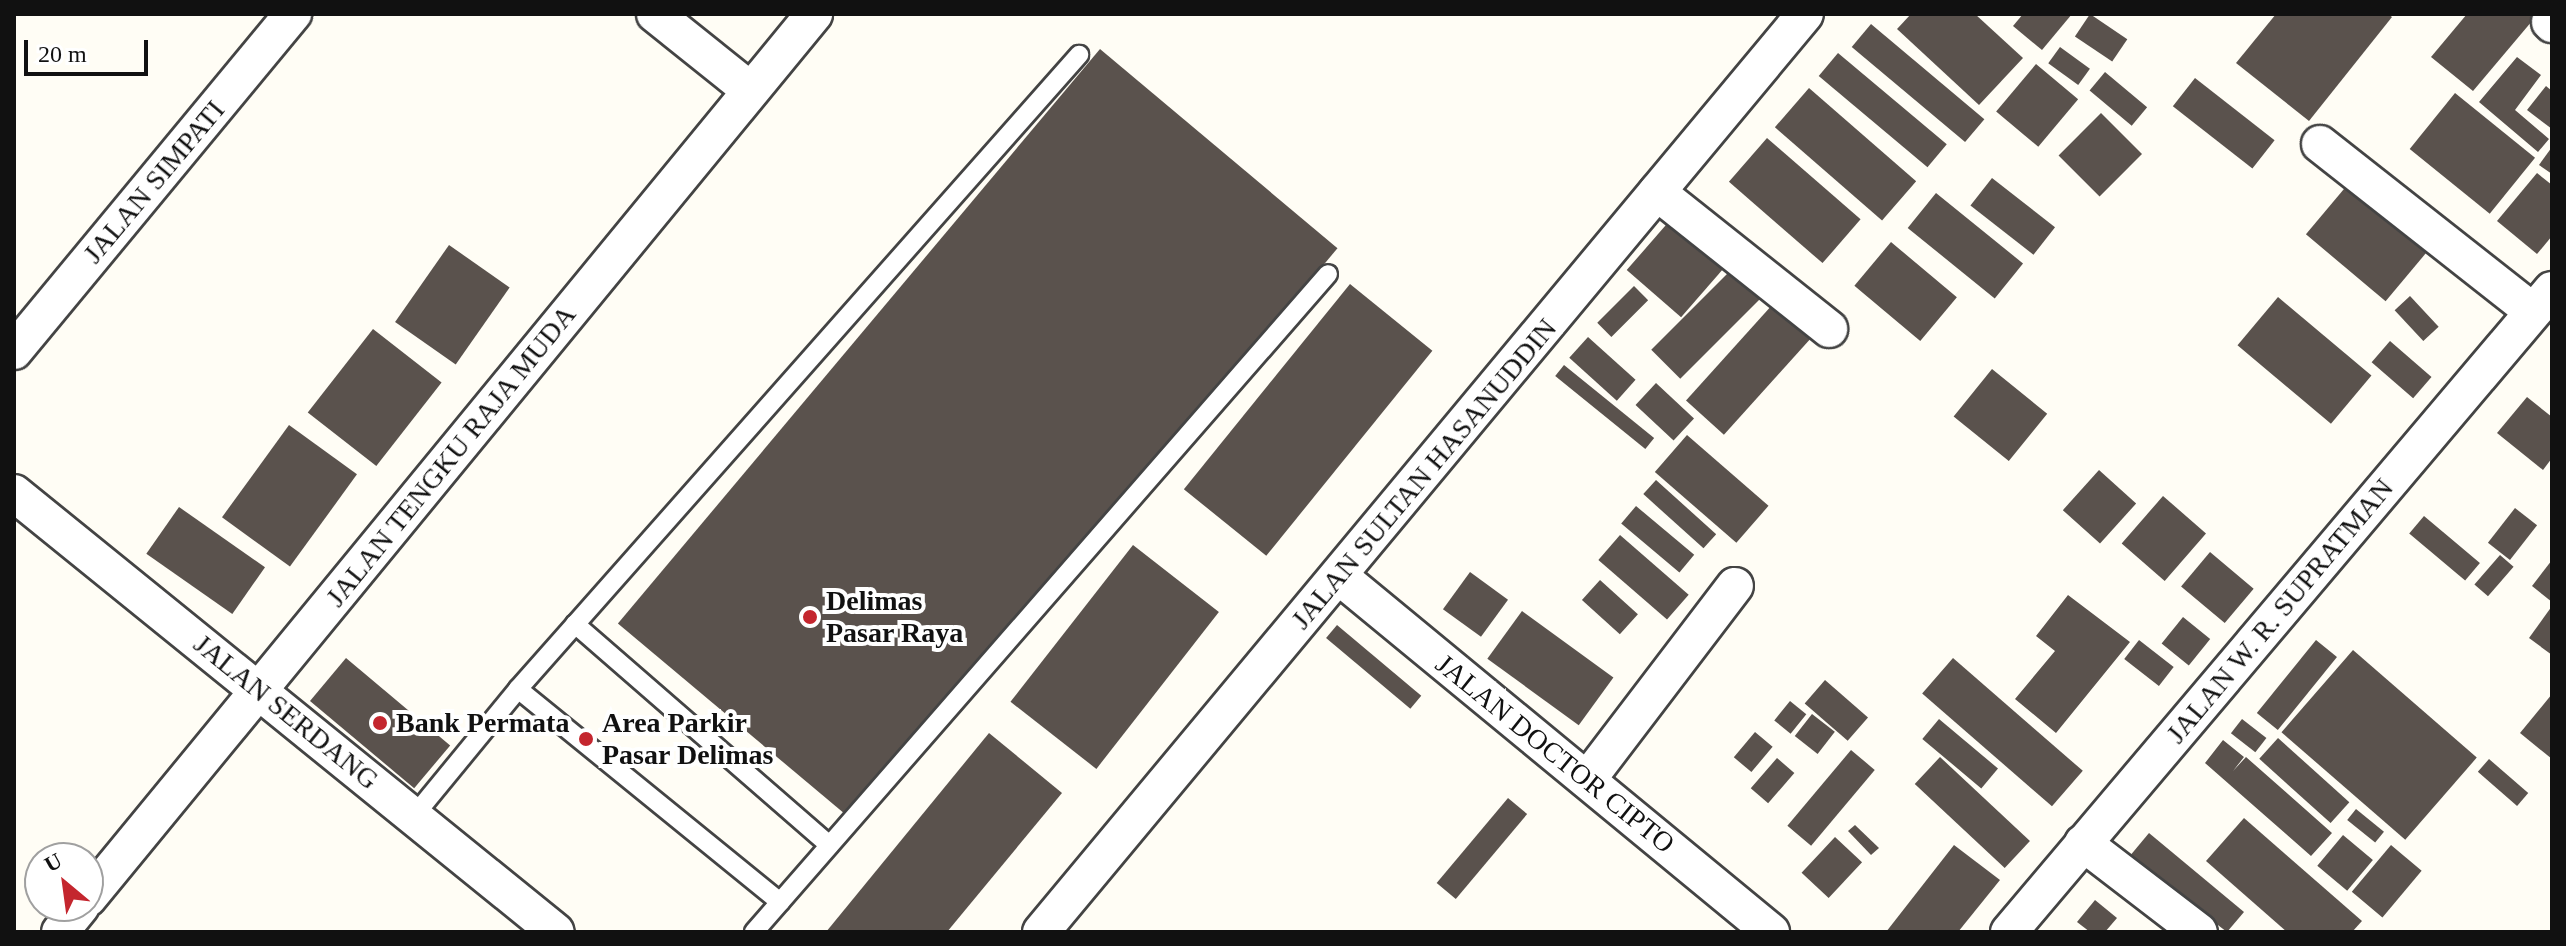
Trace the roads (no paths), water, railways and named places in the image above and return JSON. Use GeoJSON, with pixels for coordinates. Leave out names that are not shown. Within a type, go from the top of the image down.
{"type":"FeatureCollection","features":[{"type":"Feature","properties":{"kind":"street","name":"JALAN SIMPATI"},"geometry":{"type":"LineString","coordinates":[[14,351],[293,14]]}},
{"type":"Feature","properties":{"kind":"street"},"geometry":{"type":"LineString","coordinates":[[655,14],[750,90]]}},
{"type":"Feature","properties":{"kind":"street","name":"JALAN TENGKU RAJA MUDA"},"geometry":{"type":"LineString","coordinates":[[104,879],[814,14]]}},
{"type":"Feature","properties":{"kind":"street","name":"JALAN SULTAN HASANUDDIN"},"geometry":{"type":"LineString","coordinates":[[1047,931],[1805,14]]}},
{"type":"Feature","properties":{"kind":"street"},"geometry":{"type":"LineString","coordinates":[[2320,144],[2542,301]]}},
{"type":"Feature","properties":{"kind":"street"},"geometry":{"type":"LineString","coordinates":[[1657,192],[1829,329]]}},
{"type":"Feature","properties":{"kind":"street","name":"JALAN W. R. SUPRATMAN"},"geometry":{"type":"LineString","coordinates":[[2009,932],[2542,301]]}},
{"type":"Feature","properties":{"kind":"street","name":"JALAN SERDANG"},"geometry":{"type":"LineString","coordinates":[[14,493],[556,932]]}},
{"type":"Feature","properties":{"kind":"street","name":"JALAN DOCTOR CIPTO"},"geometry":{"type":"LineString","coordinates":[[1339,576],[1771,932]]}},
{"type":"Feature","properties":{"kind":"street"},"geometry":{"type":"LineString","coordinates":[[1587,780],[1735,586]]}},
{"type":"Feature","properties":{"kind":"street"},"geometry":{"type":"LineString","coordinates":[[2083,843],[2199,932]]}},
{"type":"Feature","properties":{"kind":"lane"},"geometry":{"type":"LineString","coordinates":[[413,817],[518,689],[1079,55]]}},
{"type":"Feature","properties":{"kind":"lane"},"geometry":{"type":"LineString","coordinates":[[754,932],[1328,274]]}},
{"type":"Feature","properties":{"kind":"lane"},"geometry":{"type":"LineString","coordinates":[[575,624],[829,845]]}},
{"type":"Feature","properties":{"kind":"lane"},"geometry":{"type":"LineString","coordinates":[[518,689],[780,902]]}},
{"type":"Feature","properties":{"kind":"place","name":"Delimas Pasar Raya"},"geometry":{"type":"Point","coordinates":[810,617]}},
{"type":"Feature","properties":{"kind":"place","name":"Bank Permata"},"geometry":{"type":"Point","coordinates":[380,723]}},
{"type":"Feature","properties":{"kind":"place","name":"Area Parkir Pasar Delimas"},"geometry":{"type":"Point","coordinates":[586,739]}}]}
